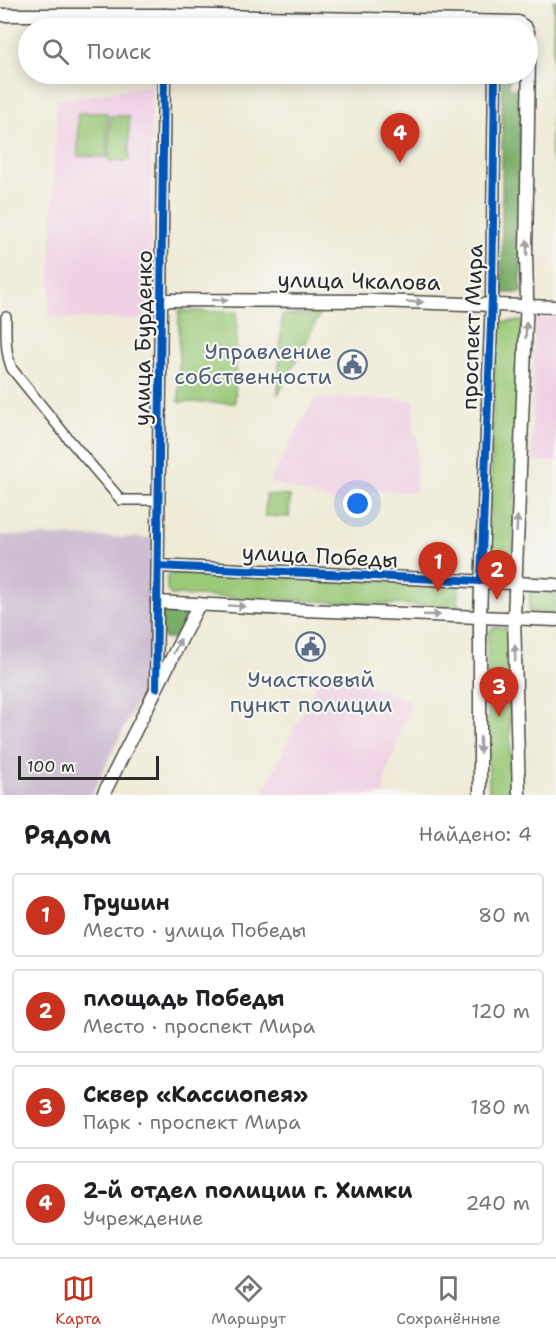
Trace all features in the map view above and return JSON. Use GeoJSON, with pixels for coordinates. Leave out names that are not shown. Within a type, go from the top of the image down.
{"type":"FeatureCollection","features":[{"type":"Feature","properties":{"kind":"street"},"geometry":{"type":"LineString","coordinates":[[0,15],[165,15],[264,18]]}},
{"type":"Feature","properties":{"kind":"street","name":"улица Бурденко"},"geometry":{"type":"LineString","coordinates":[[156,688],[164,84]]}},
{"type":"Feature","properties":{"kind":"street","name":"проспект Мира"},"geometry":{"type":"LineString","coordinates":[[480,795],[480,616],[492,305],[495,84]]}},
{"type":"Feature","properties":{"kind":"street"},"geometry":{"type":"LineString","coordinates":[[519,795],[514,618],[527,306],[529,84]]}},
{"type":"Feature","properties":{"kind":"street","name":"улица Чкалова"},"geometry":{"type":"LineString","coordinates":[[161,300],[376,301],[556,307]]}},
{"type":"Feature","properties":{"kind":"street"},"geometry":{"type":"LineString","coordinates":[[6,317],[6,349],[12,369],[67,437],[121,500],[159,500]]}},
{"type":"Feature","properties":{"kind":"street","name":"улица Победы"},"geometry":{"type":"LineString","coordinates":[[158,566],[556,585]]}},
{"type":"Feature","properties":{"kind":"street"},"geometry":{"type":"LineString","coordinates":[[157,602],[556,620]]}},
{"type":"Feature","properties":{"kind":"street"},"geometry":{"type":"LineString","coordinates":[[104,795],[199,604]]}},
{"type":"Feature","properties":{"kind":"shaded area"},"geometry":{"type":"Polygon","coordinates":[[[151,85],[151,320],[49,318],[57,100],[151,85]]]}},
{"type":"Feature","properties":{"kind":"shaded area"},"geometry":{"type":"Polygon","coordinates":[[[535,318],[556,318],[556,462],[531,461],[535,318]]]}},
{"type":"Feature","properties":{"kind":"shaded area"},"geometry":{"type":"Polygon","coordinates":[[[323,398],[415,400],[413,435],[418,436],[416,492],[349,489],[348,503],[333,502],[269,482],[313,401],[323,398]]]}},
{"type":"Feature","properties":{"kind":"shaded area"},"geometry":{"type":"Polygon","coordinates":[[[0,535],[152,538],[152,671],[91,795],[0,795],[0,535]]]}},
{"type":"Feature","properties":{"kind":"shaded area"},"geometry":{"type":"Polygon","coordinates":[[[323,670],[411,701],[385,778],[384,795],[262,795],[323,670]]]}},
{"type":"Feature","properties":{"kind":"green space"},"geometry":{"type":"Polygon","coordinates":[[[554,0],[556,0],[556,166],[551,157],[554,0]]]}},
{"type":"Feature","properties":{"kind":"green space"},"geometry":{"type":"Polygon","coordinates":[[[502,84],[509,84],[509,89],[520,89],[521,293],[502,293],[502,84]]]}},
{"type":"Feature","properties":{"kind":"green space"},"geometry":{"type":"Polygon","coordinates":[[[78,113],[107,113],[107,157],[78,156],[78,113]]]}},
{"type":"Feature","properties":{"kind":"green space"},"geometry":{"type":"Polygon","coordinates":[[[110,116],[129,116],[129,161],[109,161],[110,116]]]}},
{"type":"Feature","properties":{"kind":"green space"},"geometry":{"type":"Polygon","coordinates":[[[179,311],[237,312],[235,403],[179,402],[179,311]]]}},
{"type":"Feature","properties":{"kind":"green space"},"geometry":{"type":"Polygon","coordinates":[[[320,314],[278,395],[282,315],[320,314]]]}},
{"type":"Feature","properties":{"kind":"green space"},"geometry":{"type":"Polygon","coordinates":[[[522,321],[512,571],[488,570],[496,322],[522,321]]]}},
{"type":"Feature","properties":{"kind":"green space"},"geometry":{"type":"Polygon","coordinates":[[[266,495],[290,496],[289,517],[265,516],[266,495]]]}},
{"type":"Feature","properties":{"kind":"green space"},"geometry":{"type":"Polygon","coordinates":[[[172,572],[459,585],[458,607],[171,595],[167,590],[167,577],[172,572]]]}},
{"type":"Feature","properties":{"kind":"green space"},"geometry":{"type":"Polygon","coordinates":[[[530,588],[556,589],[556,613],[529,612],[530,588]]]}},
{"type":"Feature","properties":{"kind":"green space"},"geometry":{"type":"Polygon","coordinates":[[[177,609],[186,616],[175,639],[164,638],[160,617],[164,610],[177,609]]]}},
{"type":"Feature","properties":{"kind":"green space"},"geometry":{"type":"Polygon","coordinates":[[[506,628],[509,634],[511,795],[489,795],[487,639],[491,629],[506,628]]]}},
{"type":"Feature","properties":{"kind":"cycle path"},"geometry":{"type":"LineString","coordinates":[[156,688],[164,84]]}},
{"type":"Feature","properties":{"kind":"cycle path"},"geometry":{"type":"LineString","coordinates":[[158,566],[481,581],[492,298],[495,84]]}},
{"type":"Feature","properties":{"kind":"place","name":"2-й отдел полиции г. Химки"},"geometry":{"type":"Point","coordinates":[400,163]}},
{"type":"Feature","properties":{"kind":"place","name":"Управление собственности"},"geometry":{"type":"Point","coordinates":[353,364]}},
{"type":"Feature","properties":{"kind":"place","name":"Грушин"},"geometry":{"type":"Point","coordinates":[438,592]}},
{"type":"Feature","properties":{"kind":"place","name":"площадь Победы"},"geometry":{"type":"Point","coordinates":[497,600]}},
{"type":"Feature","properties":{"kind":"place","name":"Участковый пункт полиции"},"geometry":{"type":"Point","coordinates":[311,647]}},
{"type":"Feature","properties":{"kind":"place","name":"Сквер «Кассиопея»"},"geometry":{"type":"Point","coordinates":[499,717]}}]}
